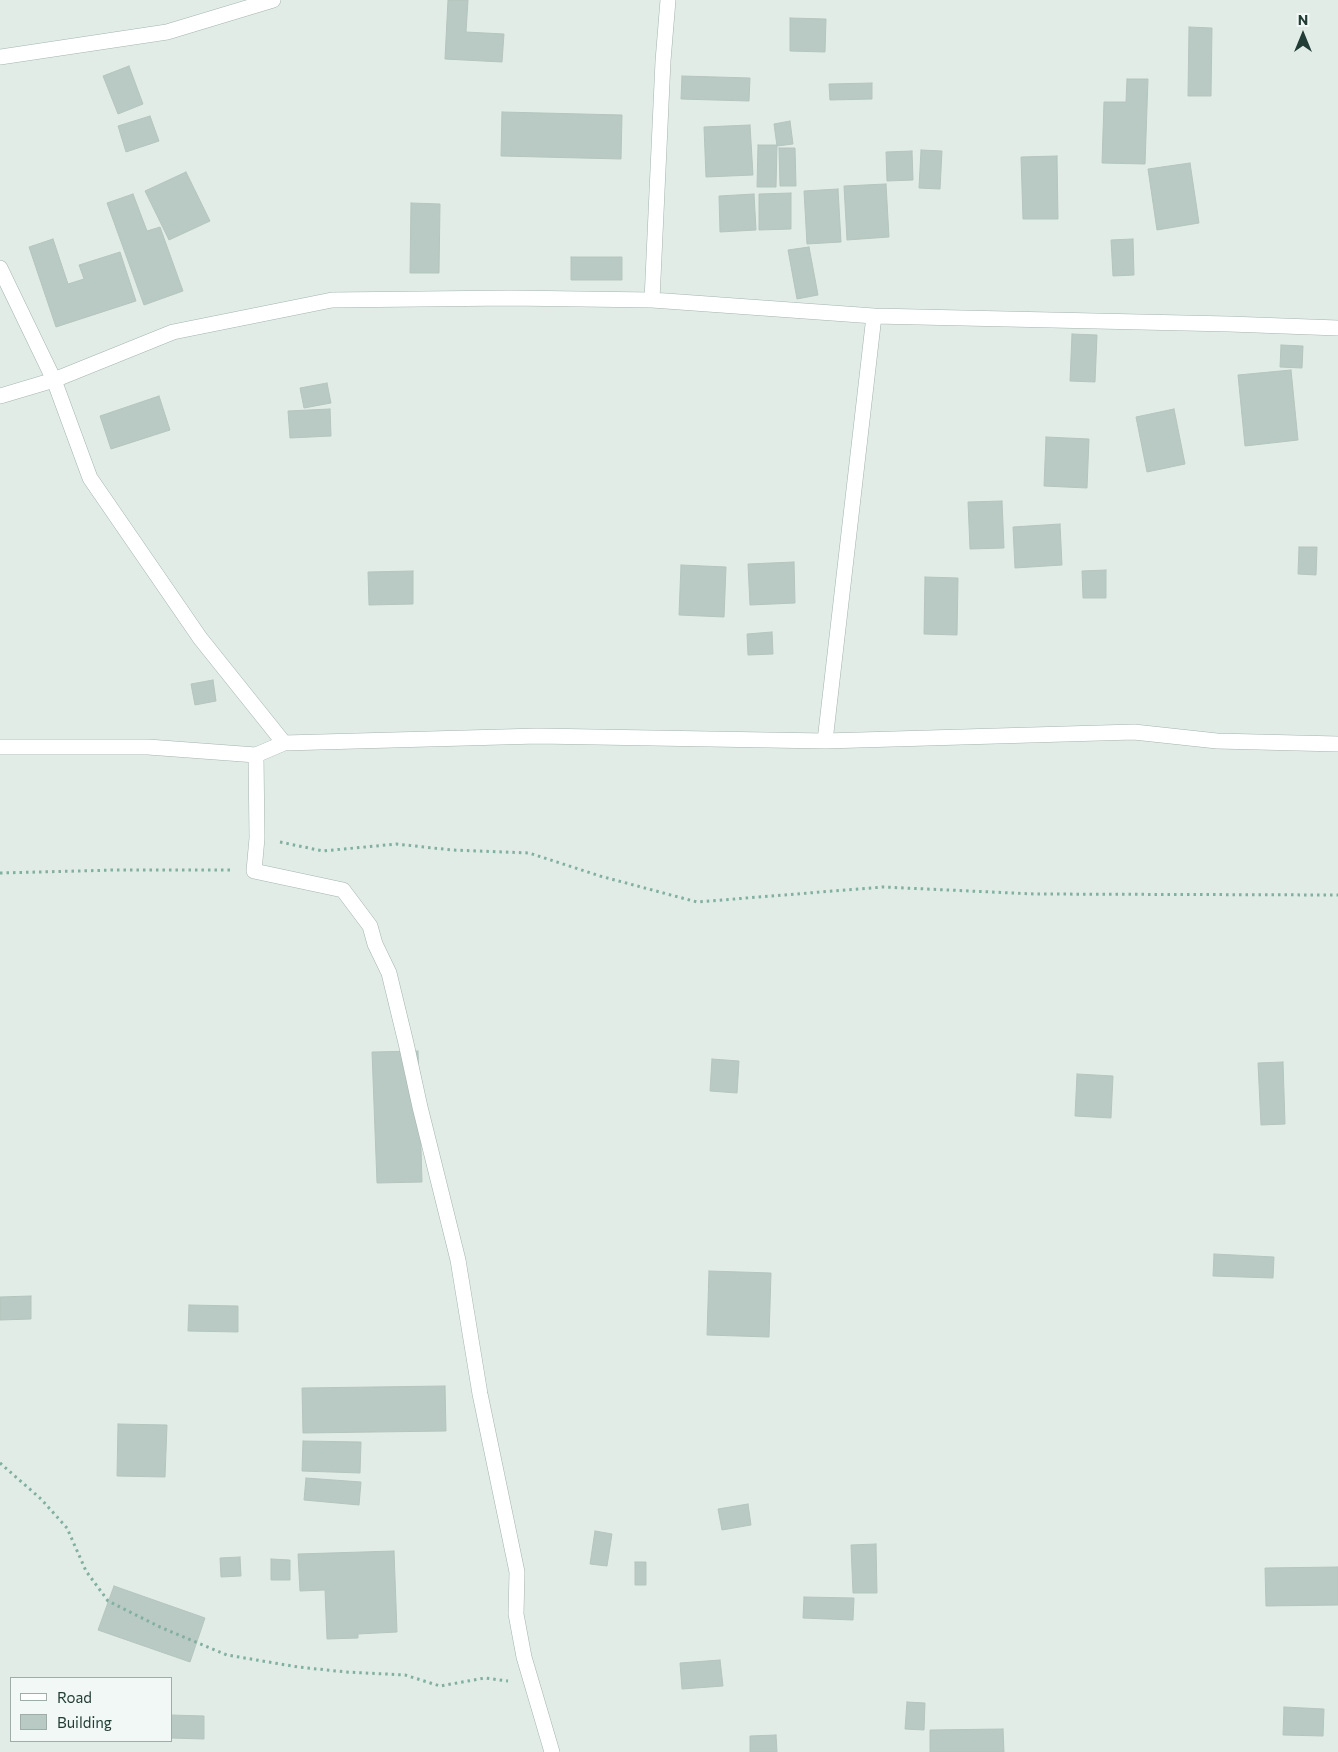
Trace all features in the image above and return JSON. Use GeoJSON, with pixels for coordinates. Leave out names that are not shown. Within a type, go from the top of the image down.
{"type":"FeatureCollection","features":[{"type":"Feature","properties":{"kind":"street"},"geometry":{"type":"LineString","coordinates":[[0,58],[167,32],[273,0]]}},
{"type":"Feature","properties":{"kind":"street"},"geometry":{"type":"LineString","coordinates":[[652,300],[663,61],[668,0]]}},
{"type":"Feature","properties":{"kind":"street"},"geometry":{"type":"LineString","coordinates":[[0,268],[54,380],[90,478],[200,638],[284,743]]}},
{"type":"Feature","properties":{"kind":"street"},"geometry":{"type":"LineString","coordinates":[[0,396],[54,380],[173,332],[332,300],[510,298],[652,300],[874,316],[1338,328]]}},
{"type":"Feature","properties":{"kind":"street"},"geometry":{"type":"LineString","coordinates":[[826,741],[874,316]]}},
{"type":"Feature","properties":{"kind":"street"},"geometry":{"type":"LineString","coordinates":[[0,747],[148,747],[256,755],[284,743],[538,736],[826,741],[1134,732],[1217,741],[1338,744]]}},
{"type":"Feature","properties":{"kind":"street"},"geometry":{"type":"LineString","coordinates":[[256,755],[257,838],[254,870],[344,890],[370,926],[375,944],[389,972],[458,1260],[480,1394],[517,1572],[516,1614],[531,1684],[552,1752]]}},
{"type":"Feature","properties":{"kind":"path"},"geometry":{"type":"LineString","coordinates":[[257,838],[322,851],[396,844],[452,850],[529,853],[600,876],[696,902],[883,888],[1034,894],[1338,895]]}},
{"type":"Feature","properties":{"kind":"path"},"geometry":{"type":"LineString","coordinates":[[0,873],[115,870],[254,870]]}},
{"type":"Feature","properties":{"kind":"path"},"geometry":{"type":"LineString","coordinates":[[0,1463],[41,1499],[67,1528],[86,1571],[108,1601],[160,1627],[228,1655],[298,1667],[405,1675],[440,1686],[485,1678],[531,1684]]}},
{"type":"Feature","properties":{"kind":"building"},"geometry":{"type":"Polygon","coordinates":[[[448,0],[468,0],[466,32],[504,34],[502,62],[445,59],[448,0]]]}},
{"type":"Feature","properties":{"kind":"building"},"geometry":{"type":"Polygon","coordinates":[[[790,18],[826,19],[825,52],[790,51],[790,18]]]}},
{"type":"Feature","properties":{"kind":"building"},"geometry":{"type":"Polygon","coordinates":[[[1189,27],[1212,28],[1211,96],[1188,96],[1189,27]]]}},
{"type":"Feature","properties":{"kind":"building"},"geometry":{"type":"Polygon","coordinates":[[[129,66],[143,104],[118,114],[103,76],[129,66]]]}},
{"type":"Feature","properties":{"kind":"building"},"geometry":{"type":"Polygon","coordinates":[[[682,76],[750,78],[749,101],[681,99],[682,76]]]}},
{"type":"Feature","properties":{"kind":"building"},"geometry":{"type":"Polygon","coordinates":[[[1127,79],[1148,79],[1145,164],[1102,163],[1104,102],[1126,102],[1127,79]]]}},
{"type":"Feature","properties":{"kind":"building"},"geometry":{"type":"Polygon","coordinates":[[[872,83],[872,99],[830,100],[829,84],[872,83]]]}},
{"type":"Feature","properties":{"kind":"building"},"geometry":{"type":"Polygon","coordinates":[[[502,112],[622,115],[621,159],[501,156],[502,112]]]}},
{"type":"Feature","properties":{"kind":"building"},"geometry":{"type":"Polygon","coordinates":[[[150,116],[159,141],[126,152],[118,126],[150,116]]]}},
{"type":"Feature","properties":{"kind":"building"},"geometry":{"type":"Polygon","coordinates":[[[790,121],[793,144],[777,146],[774,124],[790,121]]]}},
{"type":"Feature","properties":{"kind":"building"},"geometry":{"type":"Polygon","coordinates":[[[750,125],[753,175],[706,177],[704,127],[750,125]]]}},
{"type":"Feature","properties":{"kind":"building"},"geometry":{"type":"Polygon","coordinates":[[[758,145],[777,145],[776,187],[757,187],[758,145]]]}},
{"type":"Feature","properties":{"kind":"building"},"geometry":{"type":"Polygon","coordinates":[[[779,148],[795,148],[796,186],[780,186],[779,148]]]}},
{"type":"Feature","properties":{"kind":"building"},"geometry":{"type":"Polygon","coordinates":[[[921,150],[942,151],[940,189],[919,188],[921,150]]]}},
{"type":"Feature","properties":{"kind":"building"},"geometry":{"type":"Polygon","coordinates":[[[912,151],[913,180],[887,181],[886,152],[912,151]]]}},
{"type":"Feature","properties":{"kind":"building"},"geometry":{"type":"Polygon","coordinates":[[[1057,156],[1058,219],[1023,219],[1021,157],[1057,156]]]}},
{"type":"Feature","properties":{"kind":"building"},"geometry":{"type":"Polygon","coordinates":[[[1190,163],[1199,223],[1157,230],[1148,169],[1190,163]]]}},
{"type":"Feature","properties":{"kind":"building"},"geometry":{"type":"Polygon","coordinates":[[[186,172],[210,221],[169,240],[145,191],[186,172]]]}},
{"type":"Feature","properties":{"kind":"building"},"geometry":{"type":"Polygon","coordinates":[[[886,184],[889,237],[847,240],[844,186],[886,184]]]}},
{"type":"Feature","properties":{"kind":"building"},"geometry":{"type":"Polygon","coordinates":[[[838,189],[841,242],[807,244],[804,191],[838,189]]]}},
{"type":"Feature","properties":{"kind":"building"},"geometry":{"type":"Polygon","coordinates":[[[791,193],[791,229],[759,230],[759,194],[791,193]]]}},
{"type":"Feature","properties":{"kind":"building"},"geometry":{"type":"Polygon","coordinates":[[[133,194],[147,231],[160,227],[183,291],[144,305],[107,203],[133,194]]]}},
{"type":"Feature","properties":{"kind":"building"},"geometry":{"type":"Polygon","coordinates":[[[754,194],[756,230],[720,232],[719,196],[754,194]]]}},
{"type":"Feature","properties":{"kind":"building"},"geometry":{"type":"Polygon","coordinates":[[[411,203],[440,204],[439,273],[410,273],[411,203]]]}},
{"type":"Feature","properties":{"kind":"building"},"geometry":{"type":"Polygon","coordinates":[[[53,239],[68,284],[84,279],[79,265],[120,252],[136,301],[56,327],[29,247],[53,239]]]}},
{"type":"Feature","properties":{"kind":"building"},"geometry":{"type":"Polygon","coordinates":[[[1133,239],[1134,275],[1113,276],[1111,240],[1133,239]]]}},
{"type":"Feature","properties":{"kind":"building"},"geometry":{"type":"Polygon","coordinates":[[[809,247],[818,295],[797,299],[788,250],[809,247]]]}},
{"type":"Feature","properties":{"kind":"building"},"geometry":{"type":"Polygon","coordinates":[[[571,257],[622,257],[622,280],[571,280],[571,257]]]}},
{"type":"Feature","properties":{"kind":"building"},"geometry":{"type":"Polygon","coordinates":[[[1072,334],[1097,335],[1095,382],[1070,381],[1072,334]]]}},
{"type":"Feature","properties":{"kind":"building"},"geometry":{"type":"Polygon","coordinates":[[[1281,345],[1303,346],[1302,368],[1280,367],[1281,345]]]}},
{"type":"Feature","properties":{"kind":"building"},"geometry":{"type":"Polygon","coordinates":[[[1291,370],[1298,440],[1245,446],[1238,375],[1291,370]]]}},
{"type":"Feature","properties":{"kind":"building"},"geometry":{"type":"Polygon","coordinates":[[[327,383],[331,403],[304,408],[300,388],[327,383]]]}},
{"type":"Feature","properties":{"kind":"building"},"geometry":{"type":"Polygon","coordinates":[[[159,396],[170,430],[111,449],[100,416],[159,396]]]}},
{"type":"Feature","properties":{"kind":"building"},"geometry":{"type":"Polygon","coordinates":[[[330,409],[331,436],[290,438],[288,411],[330,409]]]}},
{"type":"Feature","properties":{"kind":"building"},"geometry":{"type":"Polygon","coordinates":[[[1174,409],[1185,464],[1147,472],[1136,417],[1174,409]]]}},
{"type":"Feature","properties":{"kind":"building"},"geometry":{"type":"Polygon","coordinates":[[[1046,437],[1089,439],[1087,488],[1044,486],[1046,437]]]}},
{"type":"Feature","properties":{"kind":"building"},"geometry":{"type":"Polygon","coordinates":[[[1002,501],[1004,548],[970,549],[968,502],[1002,501]]]}},
{"type":"Feature","properties":{"kind":"building"},"geometry":{"type":"Polygon","coordinates":[[[1060,524],[1062,565],[1015,568],[1013,527],[1060,524]]]}},
{"type":"Feature","properties":{"kind":"building"},"geometry":{"type":"Polygon","coordinates":[[[1299,547],[1317,547],[1316,575],[1298,574],[1299,547]]]}},
{"type":"Feature","properties":{"kind":"building"},"geometry":{"type":"Polygon","coordinates":[[[794,562],[795,603],[750,605],[748,564],[794,562]]]}},
{"type":"Feature","properties":{"kind":"building"},"geometry":{"type":"Polygon","coordinates":[[[681,565],[726,567],[724,617],[679,615],[681,565]]]}},
{"type":"Feature","properties":{"kind":"building"},"geometry":{"type":"Polygon","coordinates":[[[1106,570],[1106,598],[1083,598],[1082,571],[1106,570]]]}},
{"type":"Feature","properties":{"kind":"building"},"geometry":{"type":"Polygon","coordinates":[[[413,571],[413,604],[369,605],[368,572],[413,571]]]}},
{"type":"Feature","properties":{"kind":"building"},"geometry":{"type":"Polygon","coordinates":[[[925,577],[958,578],[957,635],[924,634],[925,577]]]}},
{"type":"Feature","properties":{"kind":"building"},"geometry":{"type":"Polygon","coordinates":[[[772,632],[773,654],[748,655],[747,634],[772,632]]]}},
{"type":"Feature","properties":{"kind":"building"},"geometry":{"type":"Polygon","coordinates":[[[213,680],[216,701],[195,705],[191,684],[213,680]]]}},
{"type":"Feature","properties":{"kind":"building"},"geometry":{"type":"Polygon","coordinates":[[[418,1051],[422,1182],[377,1183],[372,1052],[418,1051]]]}},
{"type":"Feature","properties":{"kind":"building"},"geometry":{"type":"Polygon","coordinates":[[[712,1059],[739,1061],[737,1093],[710,1091],[712,1059]]]}},
{"type":"Feature","properties":{"kind":"building"},"geometry":{"type":"Polygon","coordinates":[[[1283,1062],[1285,1124],[1261,1125],[1258,1063],[1283,1062]]]}},
{"type":"Feature","properties":{"kind":"building"},"geometry":{"type":"Polygon","coordinates":[[[1077,1074],[1113,1076],[1111,1118],[1075,1116],[1077,1074]]]}},
{"type":"Feature","properties":{"kind":"building"},"geometry":{"type":"Polygon","coordinates":[[[1214,1254],[1274,1257],[1273,1278],[1213,1276],[1214,1254]]]}},
{"type":"Feature","properties":{"kind":"building"},"geometry":{"type":"Polygon","coordinates":[[[709,1271],[771,1273],[769,1337],[707,1335],[709,1271]]]}},
{"type":"Feature","properties":{"kind":"building"},"geometry":{"type":"Polygon","coordinates":[[[31,1296],[31,1319],[0,1320],[0,1297],[31,1296]]]}},
{"type":"Feature","properties":{"kind":"building"},"geometry":{"type":"Polygon","coordinates":[[[189,1305],[238,1306],[238,1332],[188,1331],[189,1305]]]}},
{"type":"Feature","properties":{"kind":"building"},"geometry":{"type":"Polygon","coordinates":[[[445,1386],[446,1431],[303,1433],[302,1388],[445,1386]]]}},
{"type":"Feature","properties":{"kind":"building"},"geometry":{"type":"Polygon","coordinates":[[[118,1424],[167,1425],[165,1477],[117,1476],[118,1424]]]}},
{"type":"Feature","properties":{"kind":"building"},"geometry":{"type":"Polygon","coordinates":[[[303,1441],[361,1442],[360,1473],[302,1471],[303,1441]]]}},
{"type":"Feature","properties":{"kind":"building"},"geometry":{"type":"Polygon","coordinates":[[[306,1478],[361,1482],[359,1505],[304,1500],[306,1478]]]}},
{"type":"Feature","properties":{"kind":"building"},"geometry":{"type":"Polygon","coordinates":[[[748,1504],[751,1525],[722,1530],[718,1509],[748,1504]]]}},
{"type":"Feature","properties":{"kind":"building"},"geometry":{"type":"Polygon","coordinates":[[[595,1531],[612,1534],[607,1566],[590,1564],[595,1531]]]}},
{"type":"Feature","properties":{"kind":"building"},"geometry":{"type":"Polygon","coordinates":[[[876,1544],[877,1593],[853,1593],[851,1545],[876,1544]]]}},
{"type":"Feature","properties":{"kind":"building"},"geometry":{"type":"Polygon","coordinates":[[[394,1551],[397,1632],[358,1634],[358,1638],[327,1639],[325,1590],[300,1591],[298,1554],[394,1551]]]}},
{"type":"Feature","properties":{"kind":"building"},"geometry":{"type":"Polygon","coordinates":[[[240,1557],[241,1576],[221,1577],[220,1558],[240,1557]]]}},
{"type":"Feature","properties":{"kind":"building"},"geometry":{"type":"Polygon","coordinates":[[[271,1559],[290,1560],[290,1580],[271,1580],[271,1559]]]}},
{"type":"Feature","properties":{"kind":"building"},"geometry":{"type":"Polygon","coordinates":[[[635,1562],[646,1562],[646,1585],[635,1585],[635,1562]]]}},
{"type":"Feature","properties":{"kind":"building"},"geometry":{"type":"Polygon","coordinates":[[[1338,1567],[1338,1605],[1266,1606],[1265,1568],[1338,1567]]]}},
{"type":"Feature","properties":{"kind":"building"},"geometry":{"type":"Polygon","coordinates":[[[114,1586],[205,1618],[190,1662],[98,1630],[114,1586]]]}},
{"type":"Feature","properties":{"kind":"building"},"geometry":{"type":"Polygon","coordinates":[[[804,1597],[854,1598],[853,1620],[803,1618],[804,1597]]]}},
{"type":"Feature","properties":{"kind":"building"},"geometry":{"type":"Polygon","coordinates":[[[720,1660],[723,1686],[682,1689],[680,1663],[720,1660]]]}},
{"type":"Feature","properties":{"kind":"building"},"geometry":{"type":"Polygon","coordinates":[[[907,1702],[925,1703],[924,1730],[905,1729],[907,1702]]]}},
{"type":"Feature","properties":{"kind":"building"},"geometry":{"type":"Polygon","coordinates":[[[1284,1707],[1324,1709],[1323,1736],[1283,1735],[1284,1707]]]}},
{"type":"Feature","properties":{"kind":"building"},"geometry":{"type":"Polygon","coordinates":[[[172,1715],[204,1716],[204,1739],[172,1738],[172,1715]]]}},
{"type":"Feature","properties":{"kind":"building"},"geometry":{"type":"Polygon","coordinates":[[[1003,1729],[1004,1752],[930,1752],[930,1730],[1003,1729]]]}},
{"type":"Feature","properties":{"kind":"building"},"geometry":{"type":"Polygon","coordinates":[[[776,1735],[777,1752],[750,1752],[750,1736],[776,1735]]]}}]}
